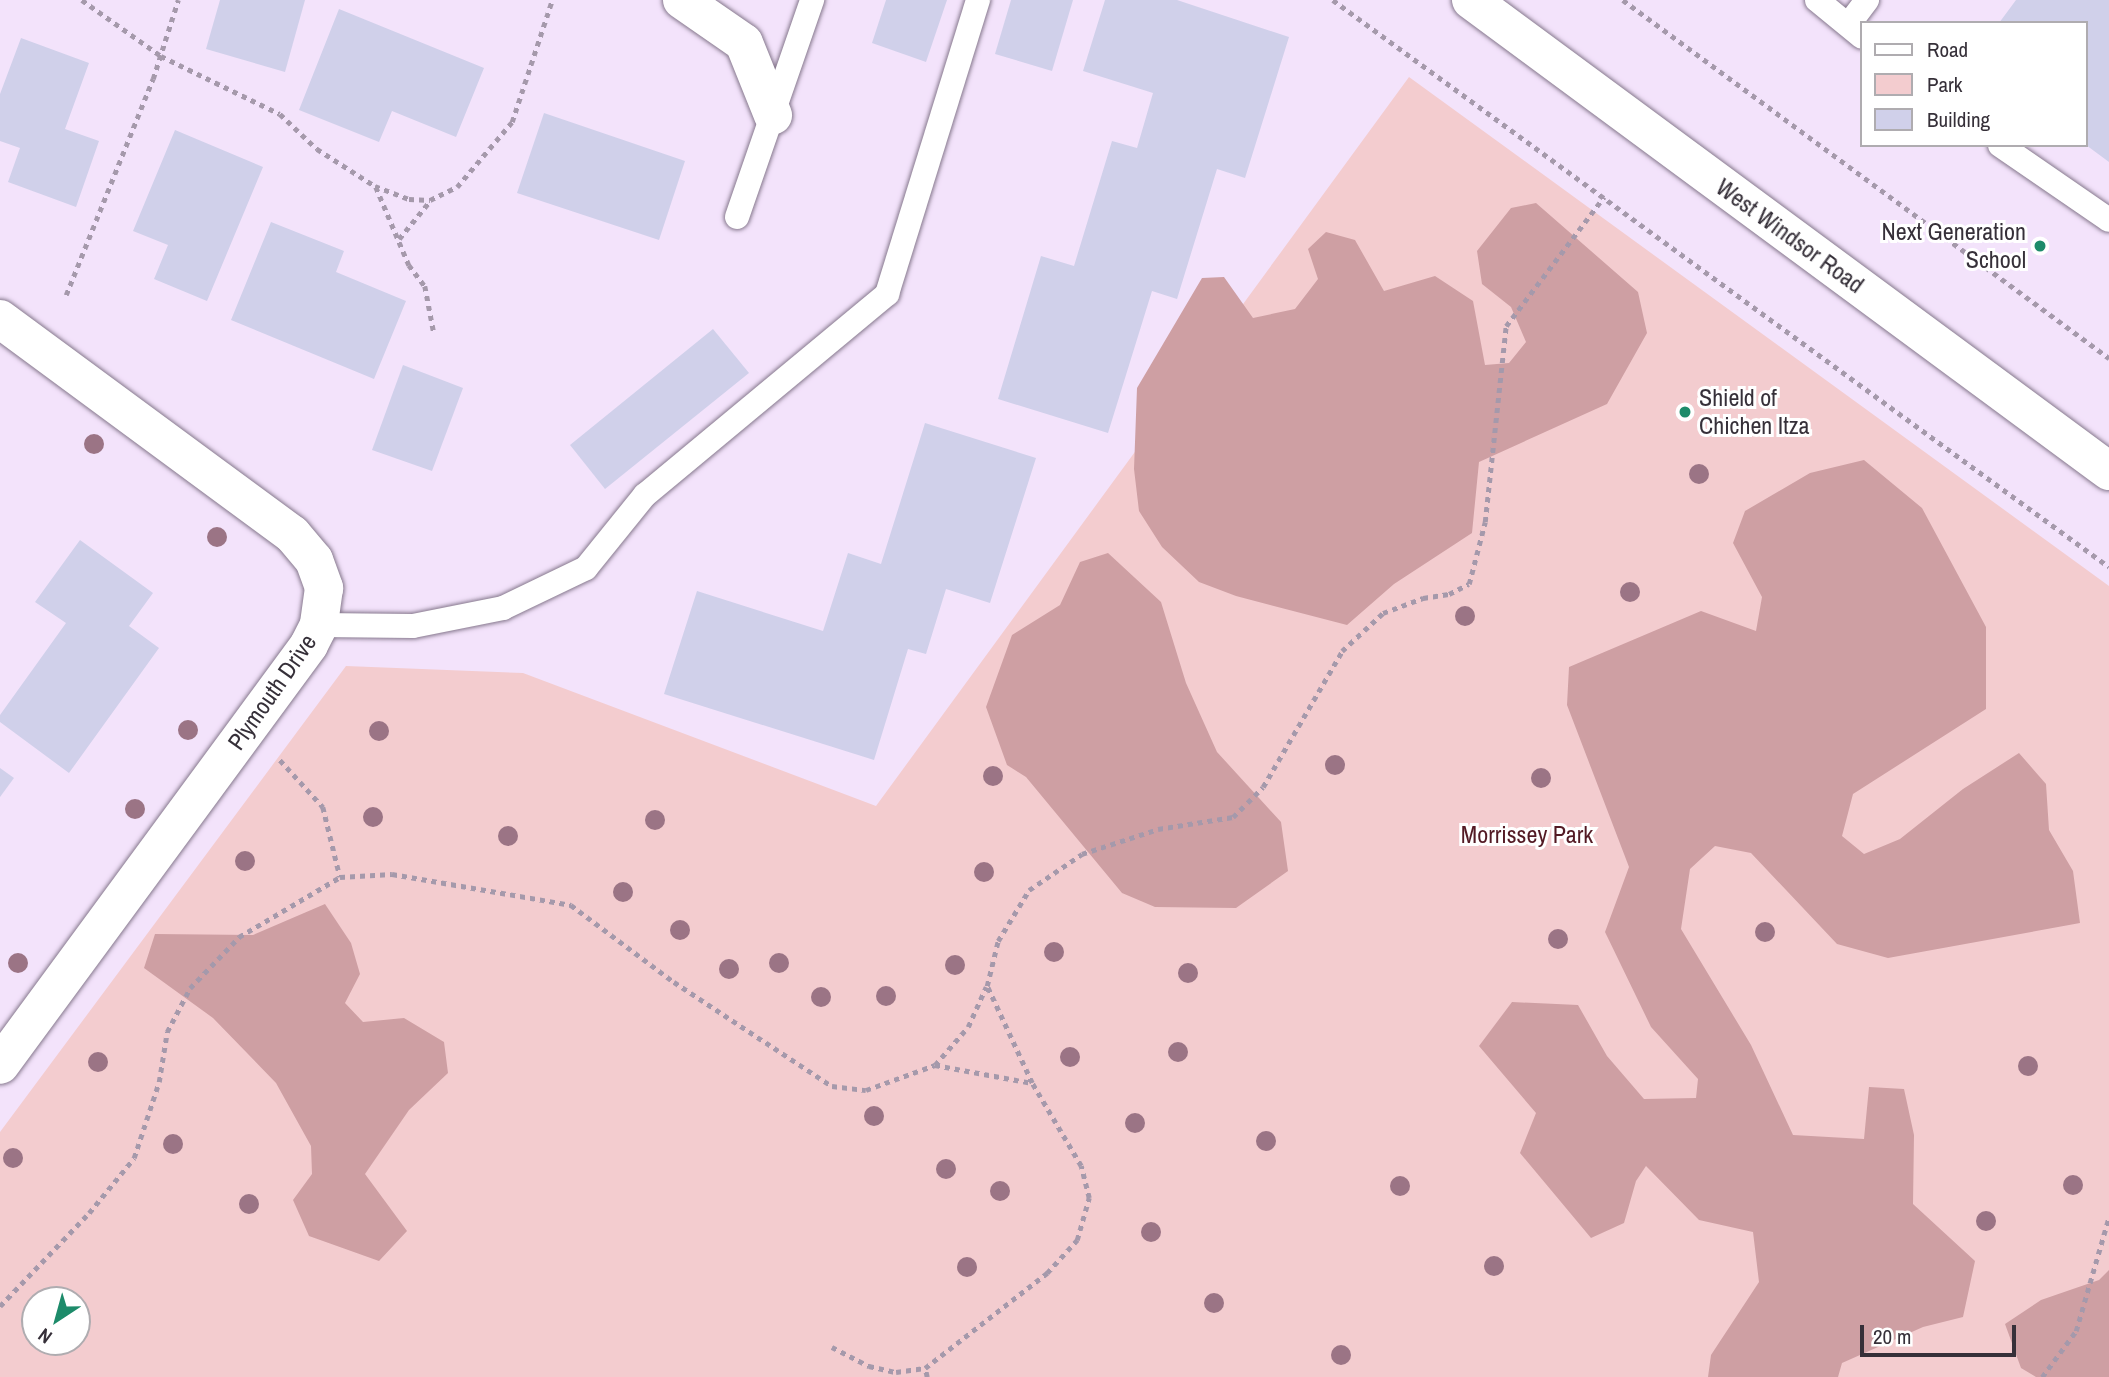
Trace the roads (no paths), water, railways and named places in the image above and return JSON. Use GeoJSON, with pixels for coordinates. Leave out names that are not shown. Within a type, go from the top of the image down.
{"type":"FeatureCollection","features":[{"type":"Feature","properties":{"kind":"street"},"geometry":{"type":"LineString","coordinates":[[682,0],[744,44],[773,115]]}},
{"type":"Feature","properties":{"kind":"street","name":"West Windsor Road"},"geometry":{"type":"LineString","coordinates":[[1471,0],[2109,471]]}},
{"type":"Feature","properties":{"kind":"street","name":"Plymouth Drive"},"geometry":{"type":"LineString","coordinates":[[0,319],[292,534],[314,560],[324,588],[319,625],[0,1065]]}},
{"type":"Feature","properties":{"kind":"lane"},"geometry":{"type":"LineString","coordinates":[[737,217],[812,0]]}},
{"type":"Feature","properties":{"kind":"lane"},"geometry":{"type":"LineString","coordinates":[[319,625],[413,626],[503,608],[586,568],[645,495],[887,294],[978,0]]}},
{"type":"Feature","properties":{"kind":"lane"},"geometry":{"type":"LineString","coordinates":[[1817,0],[1856,30],[1867,0]]}},
{"type":"Feature","properties":{"kind":"lane"},"geometry":{"type":"LineString","coordinates":[[2003,147],[2109,220]]}},
{"type":"Feature","properties":{"kind":"place","name":"Next Generation School"},"geometry":{"type":"Point","coordinates":[2040,246]}},
{"type":"Feature","properties":{"kind":"place","name":"Shield of Chichen Itza"},"geometry":{"type":"Point","coordinates":[1685,412]}},
{"type":"Feature","properties":{"kind":"park label","name":"Morrissey Park"},"geometry":{"type":"Point","coordinates":[1527,835]}}]}
